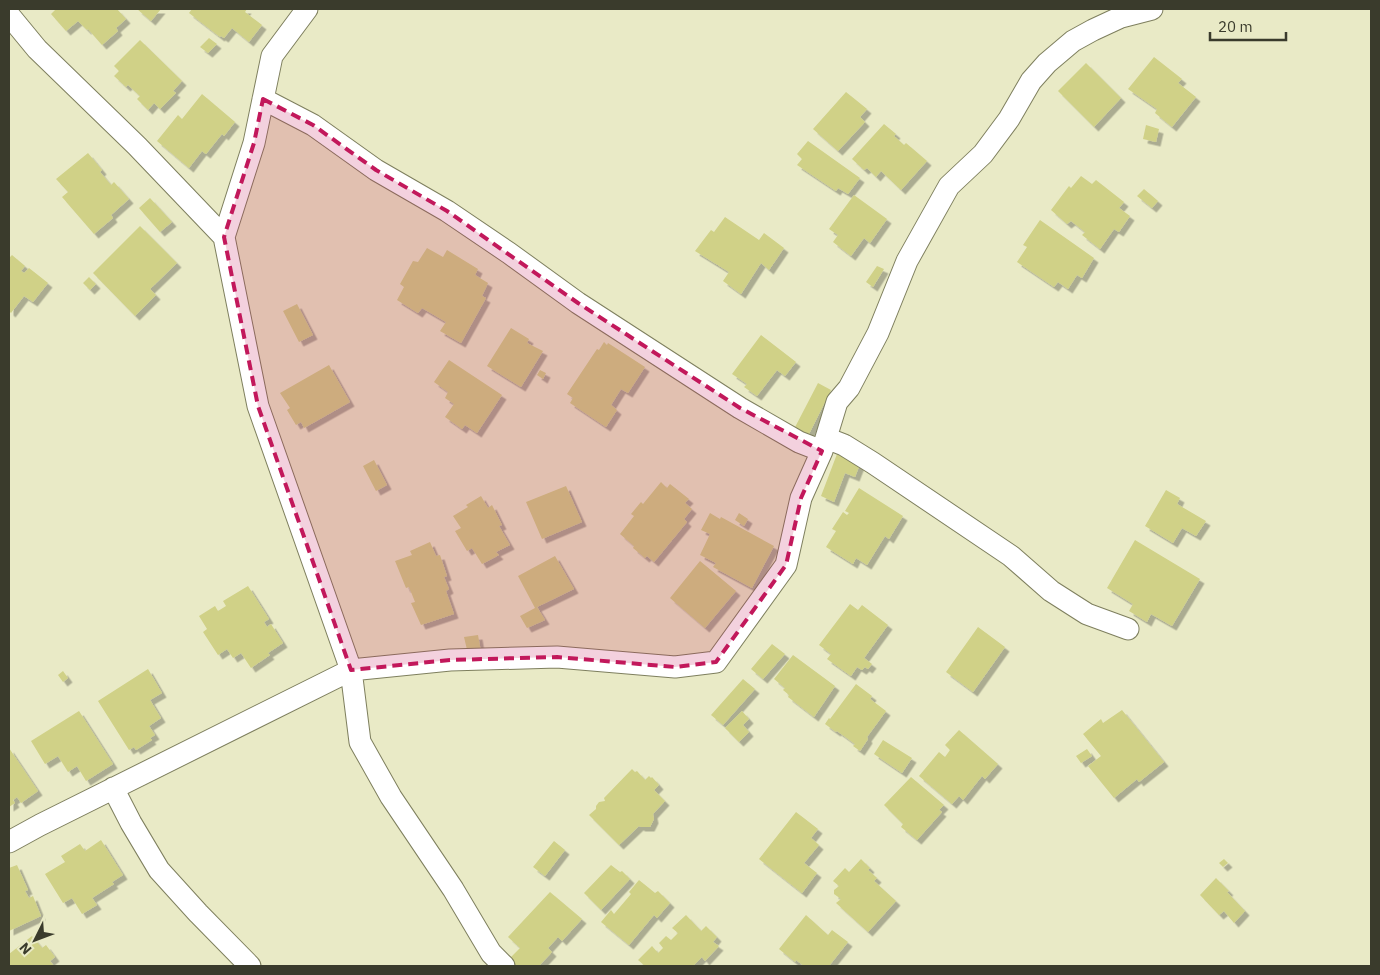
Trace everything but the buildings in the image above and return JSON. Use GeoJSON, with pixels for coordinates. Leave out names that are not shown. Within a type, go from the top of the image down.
{"type":"FeatureCollection","features":[{"type":"Feature","properties":{"kind":"street"},"geometry":{"type":"LineString","coordinates":[[307,9],[272,56],[254,143],[224,237],[258,406],[351,670],[360,742],[391,797],[453,890],[492,962]]}},
{"type":"Feature","properties":{"kind":"street"},"geometry":{"type":"LineString","coordinates":[[9,842],[113,788],[351,670],[450,660],[557,657],[675,667],[716,662],[786,565],[801,498],[824,445],[836,402],[849,388],[874,341],[907,261],[949,186],[983,154],[1009,119],[1031,81],[1047,63],[1072,41],[1121,17],[1152,9]]}},
{"type":"Feature","properties":{"kind":"street"},"geometry":{"type":"LineString","coordinates":[[9,15],[38,49],[224,237]]}},
{"type":"Feature","properties":{"kind":"street"},"geometry":{"type":"LineString","coordinates":[[263,99],[313,125],[376,170],[447,211],[578,303],[740,408],[800,442],[844,445],[873,462],[1011,556],[1050,591],[1087,614],[1128,629]]}},
{"type":"Feature","properties":{"kind":"street"},"geometry":{"type":"LineString","coordinates":[[113,788],[159,870],[198,914],[250,966]]}},
{"type":"Feature","properties":{"kind":"highlighted area"},"geometry":{"type":"Polygon","coordinates":[[[263,99],[313,125],[376,170],[447,211],[578,303],[740,408],[822,451],[801,498],[786,565],[716,662],[675,667],[557,657],[450,660],[351,670],[258,406],[224,237],[254,143],[263,99]]]}}]}
